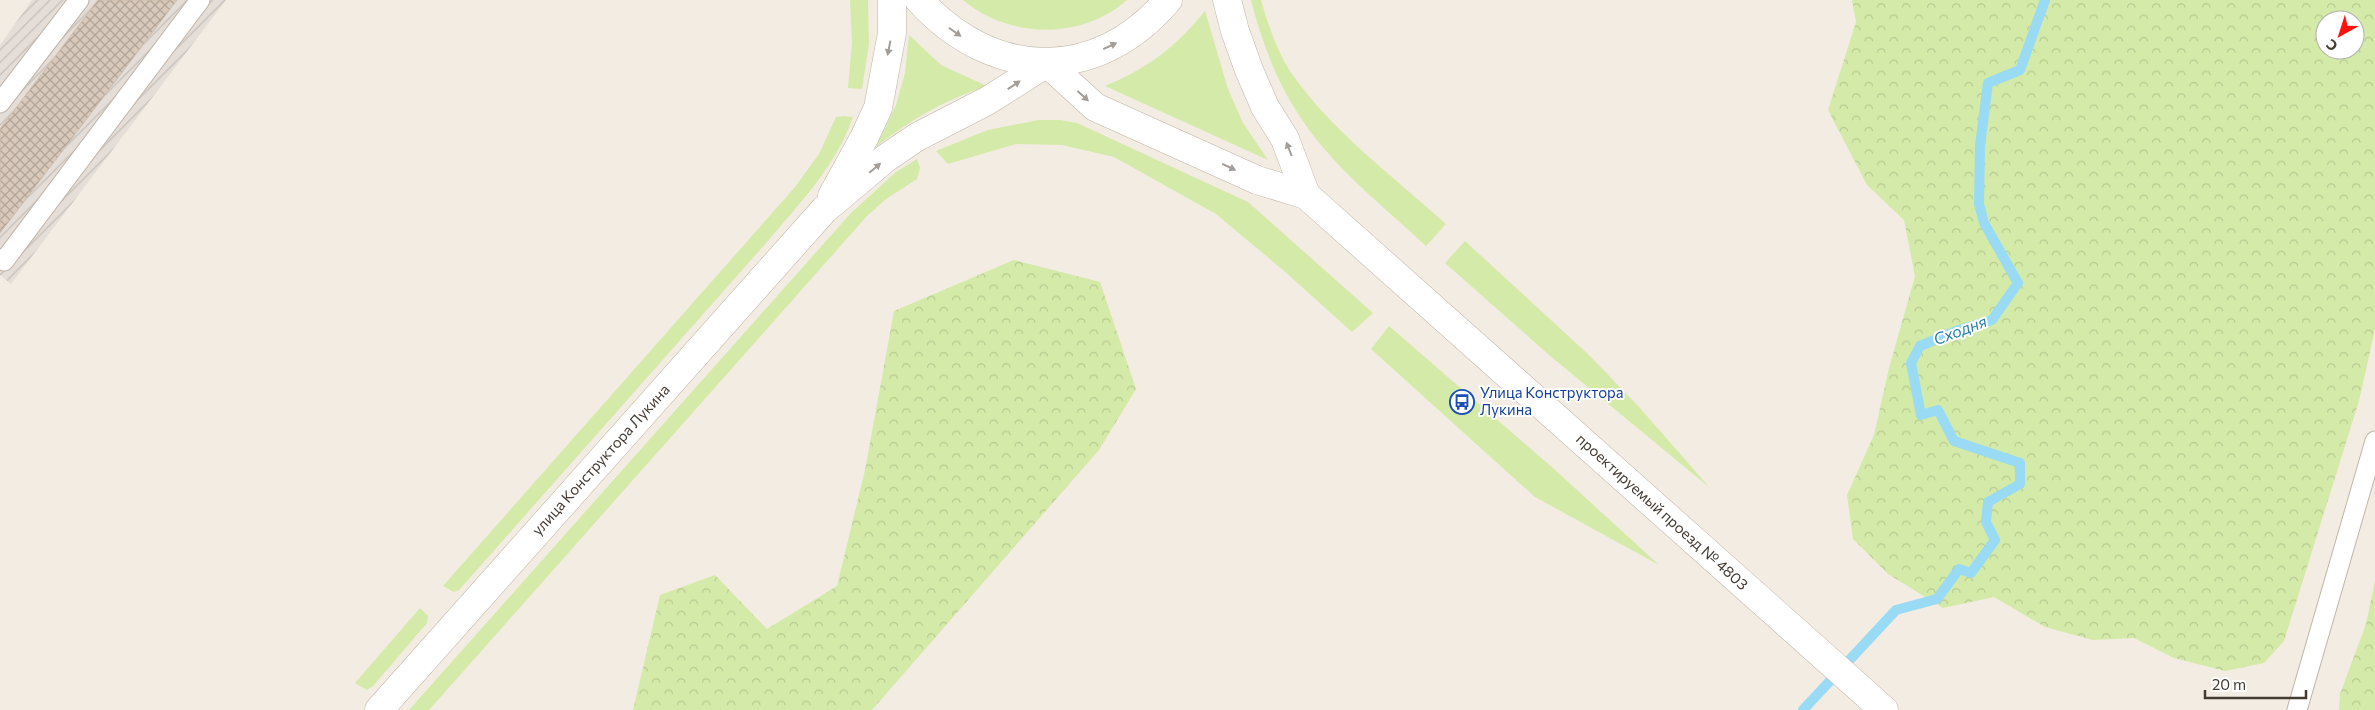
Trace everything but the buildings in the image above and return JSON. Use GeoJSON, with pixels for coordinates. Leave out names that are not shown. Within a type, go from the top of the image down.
{"type":"FeatureCollection","features":[{"type":"Feature","properties":{"kind":"street","name":"улица Конструктора Лукина"},"geometry":{"type":"LineString","coordinates":[[824,210],[864,138],[878,108],[892,33],[892,0]]}},
{"type":"Feature","properties":{"kind":"street"},"geometry":{"type":"LineString","coordinates":[[919,0],[937,20],[967,40],[1006,58],[1047,63],[1082,58],[1115,45],[1144,26],[1168,0]]}},
{"type":"Feature","properties":{"kind":"street","name":"проектируемый проезд № 4803"},"geometry":{"type":"LineString","coordinates":[[1227,0],[1235,31],[1249,70],[1265,107],[1285,139],[1306,195]]}},
{"type":"Feature","properties":{"kind":"street","name":"улица Конструктора Лукина"},"geometry":{"type":"LineString","coordinates":[[379,710],[824,210],[886,158],[917,137],[988,101],[1047,63]]}},
{"type":"Feature","properties":{"kind":"street","name":"проектируемый проезд № 4803"},"geometry":{"type":"LineString","coordinates":[[1047,63],[1095,107],[1257,180],[1306,195],[1884,710]]}},
{"type":"Feature","properties":{"kind":"lane"},"geometry":{"type":"LineString","coordinates":[[0,103],[80,0]]}},
{"type":"Feature","properties":{"kind":"lane"},"geometry":{"type":"LineString","coordinates":[[0,258],[4,262],[200,0]]}},
{"type":"Feature","properties":{"kind":"lane"},"geometry":{"type":"LineString","coordinates":[[2297,710],[2375,441]]}},
{"type":"Feature","properties":{"kind":"shaded area"},"geometry":{"type":"Polygon","coordinates":[[[32,0],[226,0],[11,284],[0,275],[0,45],[32,0]]]}},
{"type":"Feature","properties":{"kind":"green space"},"geometry":{"type":"Polygon","coordinates":[[[850,0],[868,0],[869,44],[862,89],[848,88],[852,43],[850,0]]]}},
{"type":"Feature","properties":{"kind":"green space"},"geometry":{"type":"Polygon","coordinates":[[[963,0],[1127,0],[1109,13],[1089,22],[1067,28],[1045,30],[1023,28],[1002,22],[981,13],[963,0]]]}},
{"type":"Feature","properties":{"kind":"green space"},"geometry":{"type":"Polygon","coordinates":[[[1251,0],[1261,0],[1273,36],[1285,63],[1324,113],[1363,152],[1446,224],[1426,246],[1357,183],[1324,149],[1310,131],[1289,99],[1275,72],[1259,29],[1251,0]]]}},
{"type":"Feature","properties":{"kind":"green space"},"geometry":{"type":"Polygon","coordinates":[[[1852,0],[2375,0],[2375,329],[2359,401],[2284,641],[2264,663],[2225,671],[2174,658],[2134,638],[2093,640],[2045,627],[1994,597],[1943,608],[1888,574],[1853,539],[1847,495],[1874,435],[1889,368],[1915,276],[1904,220],[1867,185],[1828,110],[1856,22],[1852,0]]]}},
{"type":"Feature","properties":{"kind":"green space"},"geometry":{"type":"Polygon","coordinates":[[[1205,11],[1228,89],[1243,123],[1268,160],[1105,86],[1135,72],[1160,56],[1183,36],[1205,11]]]}},
{"type":"Feature","properties":{"kind":"green space"},"geometry":{"type":"Polygon","coordinates":[[[909,35],[941,65],[987,86],[929,111],[876,147],[896,105],[905,73],[909,35]]]}},
{"type":"Feature","properties":{"kind":"green space"},"geometry":{"type":"Polygon","coordinates":[[[836,117],[853,117],[837,152],[816,184],[792,213],[459,590],[454,592],[443,586],[795,187],[819,154],[836,117]]]}},
{"type":"Feature","properties":{"kind":"green space"},"geometry":{"type":"Polygon","coordinates":[[[1039,120],[1060,120],[1077,123],[1248,202],[1373,313],[1352,332],[1283,270],[1216,214],[1114,157],[1062,145],[1016,144],[948,164],[936,151],[988,130],[1039,120]]]}},
{"type":"Feature","properties":{"kind":"green space"},"geometry":{"type":"Polygon","coordinates":[[[917,159],[920,168],[917,179],[886,199],[867,216],[429,710],[409,710],[851,213],[896,172],[917,159]]]}},
{"type":"Feature","properties":{"kind":"green space"},"geometry":{"type":"Polygon","coordinates":[[[1465,241],[1589,355],[1639,407],[1710,488],[1548,354],[1445,263],[1465,241]]]}},
{"type":"Feature","properties":{"kind":"green space"},"geometry":{"type":"Polygon","coordinates":[[[1014,260],[1100,282],[1136,389],[1099,450],[872,710],[633,710],[660,595],[715,575],[767,629],[837,586],[865,470],[894,311],[1014,260]]]}},
{"type":"Feature","properties":{"kind":"green space"},"geometry":{"type":"Polygon","coordinates":[[[1389,326],[1554,469],[1659,565],[1535,497],[1371,349],[1389,326]]]}},
{"type":"Feature","properties":{"kind":"green space"},"geometry":{"type":"Polygon","coordinates":[[[2375,581],[2375,710],[2339,710],[2340,694],[2366,624],[2375,581]]]}},
{"type":"Feature","properties":{"kind":"green space"},"geometry":{"type":"Polygon","coordinates":[[[420,608],[428,616],[427,623],[373,686],[367,690],[355,683],[420,608]]]}},
{"type":"Feature","properties":{"kind":"waterway","name":"Сходня"},"geometry":{"type":"LineString","coordinates":[[1803,710],[1896,610],[1937,599],[1959,569],[1971,573],[1995,540],[1986,522],[1988,502],[2020,484],[2020,463],[1954,441],[1938,410],[1921,415],[1911,363],[1920,346],[1959,330],[1992,320],[2018,283],[1984,223],[1979,204],[1980,146],[1988,83],[2020,70],[2045,0]]}},
{"type":"Feature","properties":{"kind":"place","name":"Улица Конструктора Лукина"},"geometry":{"type":"Point","coordinates":[1462,402]}}]}
